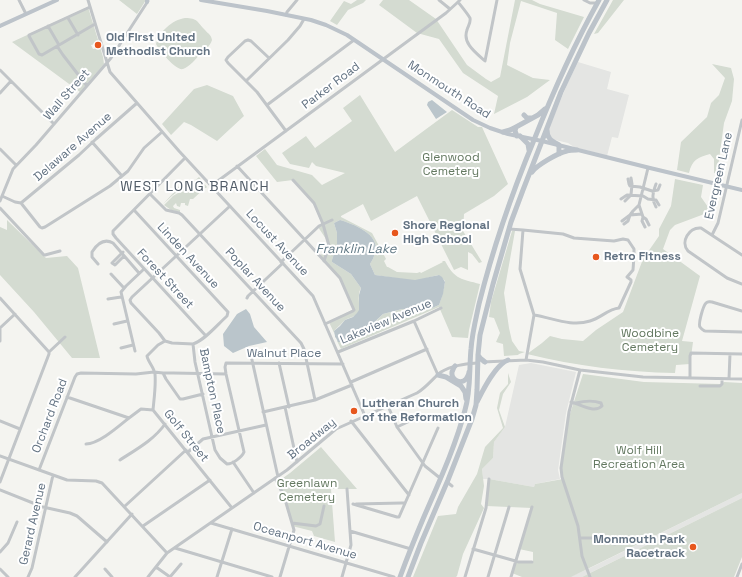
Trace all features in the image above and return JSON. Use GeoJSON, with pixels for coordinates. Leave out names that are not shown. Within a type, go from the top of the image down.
{"type":"FeatureCollection","features":[{"type":"Feature","properties":{"kind":"highway"},"geometry":{"type":"LineString","coordinates":[[476,405],[480,335],[498,264],[509,229],[560,95],[589,33],[608,0]]}},
{"type":"Feature","properties":{"kind":"highway"},"geometry":{"type":"LineString","coordinates":[[400,577],[458,435],[469,394],[471,344],[483,289],[506,214],[534,139],[568,58],[599,1]]}},
{"type":"Feature","properties":{"kind":"highway"},"geometry":{"type":"LineString","coordinates":[[503,132],[540,114],[548,105]]}},
{"type":"Feature","properties":{"kind":"highway"},"geometry":{"type":"LineString","coordinates":[[524,115],[526,118],[533,118]]}},
{"type":"Feature","properties":{"kind":"highway"},"geometry":{"type":"LineString","coordinates":[[516,127],[515,131],[518,136],[528,144],[529,153]]}},
{"type":"Feature","properties":{"kind":"highway"},"geometry":{"type":"LineString","coordinates":[[547,129],[547,135],[549,138],[559,145],[559,154]]}},
{"type":"Feature","properties":{"kind":"highway"},"geometry":{"type":"LineString","coordinates":[[528,178],[537,166],[568,150],[577,150]]}},
{"type":"Feature","properties":{"kind":"highway"},"geometry":{"type":"LineString","coordinates":[[478,355],[485,362]]}},
{"type":"Feature","properties":{"kind":"highway"},"geometry":{"type":"LineString","coordinates":[[408,577],[467,432],[476,405],[498,364],[508,360]]}},
{"type":"Feature","properties":{"kind":"highway"},"geometry":{"type":"LineString","coordinates":[[455,366],[452,376],[459,382],[466,379],[470,367]]}},
{"type":"Feature","properties":{"kind":"highway"},"geometry":{"type":"LineString","coordinates":[[438,375],[446,377],[461,386],[466,394],[467,404]]}},
{"type":"Feature","properties":{"kind":"main road"},"geometry":{"type":"LineString","coordinates":[[0,26],[57,0]]}},
{"type":"Feature","properties":{"kind":"main road","name":"Monmouth Road"},"geometry":{"type":"LineString","coordinates":[[201,0],[304,19],[326,25],[342,32],[473,120],[490,128],[742,190]]}},
{"type":"Feature","properties":{"kind":"street"},"geometry":{"type":"LineString","coordinates":[[19,0],[26,14]]}},
{"type":"Feature","properties":{"kind":"street","name":"Locust Avenue"},"geometry":{"type":"LineString","coordinates":[[88,0],[110,72],[185,158],[313,296],[365,416]]}},
{"type":"Feature","properties":{"kind":"street"},"geometry":{"type":"LineString","coordinates":[[286,15],[297,0]]}},
{"type":"Feature","properties":{"kind":"street"},"geometry":{"type":"LineString","coordinates":[[439,0],[450,9]]}},
{"type":"Feature","properties":{"kind":"street"},"geometry":{"type":"LineString","coordinates":[[459,1],[470,19],[470,24],[466,33],[467,41],[472,49],[485,61],[497,0]]}},
{"type":"Feature","properties":{"kind":"street"},"geometry":{"type":"LineString","coordinates":[[584,0],[590,4],[593,12]]}},
{"type":"Feature","properties":{"kind":"street","name":"Wall Street"},"geometry":{"type":"LineString","coordinates":[[0,200],[16,165],[31,151],[107,63],[147,1]]}},
{"type":"Feature","properties":{"kind":"street","name":"Parker Road"},"geometry":{"type":"LineString","coordinates":[[211,186],[459,1]]}},
{"type":"Feature","properties":{"kind":"street"},"geometry":{"type":"LineString","coordinates":[[590,4],[594,4],[599,1]]}},
{"type":"Feature","properties":{"kind":"street"},"geometry":{"type":"LineString","coordinates":[[90,7],[29,36],[42,55],[95,24]]}},
{"type":"Feature","properties":{"kind":"street"},"geometry":{"type":"LineString","coordinates":[[68,18],[78,35]]}},
{"type":"Feature","properties":{"kind":"street"},"geometry":{"type":"LineString","coordinates":[[246,81],[292,36],[304,19]]}},
{"type":"Feature","properties":{"kind":"street"},"geometry":{"type":"LineString","coordinates":[[48,26],[63,55],[87,86]]}},
{"type":"Feature","properties":{"kind":"street"},"geometry":{"type":"LineString","coordinates":[[269,58],[251,41],[245,40],[226,59],[228,64],[258,92],[286,131]]}},
{"type":"Feature","properties":{"kind":"street"},"geometry":{"type":"LineString","coordinates":[[267,105],[354,40]]}},
{"type":"Feature","properties":{"kind":"street"},"geometry":{"type":"LineString","coordinates":[[0,70],[54,124]]}},
{"type":"Feature","properties":{"kind":"street"},"geometry":{"type":"LineString","coordinates":[[0,93],[11,81]]}},
{"type":"Feature","properties":{"kind":"street","name":"Delaware Avenue"},"geometry":{"type":"LineString","coordinates":[[20,203],[79,155],[137,103]]}},
{"type":"Feature","properties":{"kind":"street","name":"Evergreen Lane"},"geometry":{"type":"LineString","coordinates":[[712,235],[718,223],[742,120]]}},
{"type":"Feature","properties":{"kind":"street"},"geometry":{"type":"LineString","coordinates":[[2,196],[20,203],[40,226],[44,228],[109,187],[131,167],[144,148],[162,132]]}},
{"type":"Feature","properties":{"kind":"street"},"geometry":{"type":"LineString","coordinates":[[92,142],[122,176]]}},
{"type":"Feature","properties":{"kind":"street"},"geometry":{"type":"LineString","coordinates":[[0,149],[16,165]]}},
{"type":"Feature","properties":{"kind":"street"},"geometry":{"type":"LineString","coordinates":[[134,210],[185,158]]}},
{"type":"Feature","properties":{"kind":"street"},"geometry":{"type":"LineString","coordinates":[[237,166],[342,280],[354,310],[353,312],[326,324]]}},
{"type":"Feature","properties":{"kind":"street"},"geometry":{"type":"LineString","coordinates":[[645,227],[642,221],[643,216],[640,204],[648,168]]}},
{"type":"Feature","properties":{"kind":"street"},"geometry":{"type":"LineString","coordinates":[[625,201],[631,195],[632,186],[629,178]]}},
{"type":"Feature","properties":{"kind":"street"},"geometry":{"type":"LineString","coordinates":[[293,180],[314,203],[328,246],[324,261]]}},
{"type":"Feature","properties":{"kind":"street"},"geometry":{"type":"LineString","coordinates":[[653,200],[654,191],[658,184]]}},
{"type":"Feature","properties":{"kind":"street"},"geometry":{"type":"LineString","coordinates":[[632,186],[654,191]]}},
{"type":"Feature","properties":{"kind":"street","name":"Poplar Avenue"},"geometry":{"type":"LineString","coordinates":[[150,194],[165,209],[181,214],[302,345],[315,400]]}},
{"type":"Feature","properties":{"kind":"street"},"geometry":{"type":"LineString","coordinates":[[621,199],[627,195],[641,196],[653,200],[658,206]]}},
{"type":"Feature","properties":{"kind":"street"},"geometry":{"type":"LineString","coordinates":[[623,223],[628,221],[630,215],[640,204]]}},
{"type":"Feature","properties":{"kind":"street"},"geometry":{"type":"LineString","coordinates":[[153,410],[155,380],[154,372],[147,356],[165,341],[130,301],[230,206]]}},
{"type":"Feature","properties":{"kind":"street"},"geometry":{"type":"LineString","coordinates":[[0,208],[44,255],[60,251]]}},
{"type":"Feature","properties":{"kind":"street","name":"Forest Street"},"geometry":{"type":"LineString","coordinates":[[134,210],[113,231],[113,233],[126,250],[206,336]]}},
{"type":"Feature","properties":{"kind":"street","name":"Linden Avenue"},"geometry":{"type":"LineString","coordinates":[[134,210],[227,311],[228,315],[206,336]]}},
{"type":"Feature","properties":{"kind":"street"},"geometry":{"type":"LineString","coordinates":[[630,215],[643,216],[648,225]]}},
{"type":"Feature","properties":{"kind":"street"},"geometry":{"type":"LineString","coordinates":[[247,298],[322,224],[332,220]]}},
{"type":"Feature","properties":{"kind":"street"},"geometry":{"type":"LineString","coordinates":[[742,256],[702,228],[697,228],[690,232],[684,244],[688,251],[725,276],[742,284]]}},
{"type":"Feature","properties":{"kind":"street"},"geometry":{"type":"LineString","coordinates":[[509,229],[563,234],[574,238],[614,241],[623,239],[627,240],[633,247],[633,270],[627,277],[631,280],[631,282],[619,308],[611,309],[595,319],[580,323],[570,323],[534,315]]}},
{"type":"Feature","properties":{"kind":"street"},"geometry":{"type":"LineString","coordinates":[[523,230],[520,269],[534,315],[526,360]]}},
{"type":"Feature","properties":{"kind":"street"},"geometry":{"type":"LineString","coordinates":[[98,264],[92,258],[91,254],[102,241],[107,241],[111,242],[139,273]]}},
{"type":"Feature","properties":{"kind":"street"},"geometry":{"type":"LineString","coordinates":[[123,255],[126,250]]}},
{"type":"Feature","properties":{"kind":"street"},"geometry":{"type":"LineString","coordinates":[[134,351],[121,292],[144,269]]}},
{"type":"Feature","properties":{"kind":"street"},"geometry":{"type":"LineString","coordinates":[[111,274],[124,288]]}},
{"type":"Feature","properties":{"kind":"street"},"geometry":{"type":"LineString","coordinates":[[108,299],[121,297]]}},
{"type":"Feature","properties":{"kind":"street"},"geometry":{"type":"LineString","coordinates":[[0,298],[49,352]]}},
{"type":"Feature","properties":{"kind":"street"},"geometry":{"type":"LineString","coordinates":[[742,311],[709,302],[703,306],[699,325],[705,331],[742,332]]}},
{"type":"Feature","properties":{"kind":"street","name":"Lakeview Avenue"},"geometry":{"type":"LineString","coordinates":[[338,352],[414,321],[441,308]]}},
{"type":"Feature","properties":{"kind":"street"},"geometry":{"type":"LineString","coordinates":[[0,340],[0,328],[15,314]]}},
{"type":"Feature","properties":{"kind":"street"},"geometry":{"type":"LineString","coordinates":[[114,324],[127,321]]}},
{"type":"Feature","properties":{"kind":"street"},"geometry":{"type":"LineString","coordinates":[[414,321],[438,375]]}},
{"type":"Feature","properties":{"kind":"street"},"geometry":{"type":"LineString","coordinates":[[193,344],[206,336]]}},
{"type":"Feature","properties":{"kind":"street"},"geometry":{"type":"LineString","coordinates":[[0,482],[49,352],[65,337]]}},
{"type":"Feature","properties":{"kind":"street","name":"Bampton Place"},"geometry":{"type":"LineString","coordinates":[[165,341],[172,343],[193,344],[215,450],[226,464],[232,462]]}},
{"type":"Feature","properties":{"kind":"street"},"geometry":{"type":"LineString","coordinates":[[121,348],[133,345]]}},
{"type":"Feature","properties":{"kind":"street"},"geometry":{"type":"LineString","coordinates":[[263,412],[315,400],[427,350]]}},
{"type":"Feature","properties":{"kind":"street"},"geometry":{"type":"LineString","coordinates":[[250,351],[277,478],[294,532],[280,577]]}},
{"type":"Feature","properties":{"kind":"street"},"geometry":{"type":"LineString","coordinates":[[690,378],[691,353],[742,354]]}},
{"type":"Feature","properties":{"kind":"street"},"geometry":{"type":"LineString","coordinates":[[729,379],[730,354]]}},
{"type":"Feature","properties":{"kind":"street"},"geometry":{"type":"LineString","coordinates":[[508,360],[543,362],[580,370],[643,377],[742,379]]}},
{"type":"Feature","properties":{"kind":"street","name":"Broadway"},"geometry":{"type":"LineString","coordinates":[[148,577],[167,553],[277,478],[334,430],[417,393],[443,371],[455,366],[470,367],[478,363],[485,362],[498,364]]}},
{"type":"Feature","properties":{"kind":"street","name":"Walnut Place"},"geometry":{"type":"LineString","coordinates":[[226,374],[225,367],[226,364],[229,363],[343,364]]}},
{"type":"Feature","properties":{"kind":"street"},"geometry":{"type":"LineString","coordinates":[[279,363],[297,462]]}},
{"type":"Feature","properties":{"kind":"street"},"geometry":{"type":"LineString","coordinates":[[580,370],[571,402],[561,472],[578,526],[582,556],[590,577]]}},
{"type":"Feature","properties":{"kind":"street","name":"Orchard Road"},"geometry":{"type":"LineString","coordinates":[[39,470],[75,377],[79,373],[136,374],[154,372],[226,374]]}},
{"type":"Feature","properties":{"kind":"street"},"geometry":{"type":"LineString","coordinates":[[163,373],[168,383],[180,399],[203,394]]}},
{"type":"Feature","properties":{"kind":"street"},"geometry":{"type":"LineString","coordinates":[[226,374],[244,452],[244,454],[232,462],[254,493]]}},
{"type":"Feature","properties":{"kind":"street"},"geometry":{"type":"LineString","coordinates":[[700,386],[720,386],[722,384],[722,379]]}},
{"type":"Feature","properties":{"kind":"street"},"geometry":{"type":"LineString","coordinates":[[67,397],[129,418]]}},
{"type":"Feature","properties":{"kind":"street"},"geometry":{"type":"LineString","coordinates":[[571,402],[596,409],[600,408],[602,405],[600,402],[595,401],[576,403]]}},
{"type":"Feature","properties":{"kind":"street"},"geometry":{"type":"LineString","coordinates":[[388,406],[397,427],[423,464],[440,478]]}},
{"type":"Feature","properties":{"kind":"street","name":"Golf Street"},"geometry":{"type":"LineString","coordinates":[[86,444],[91,444],[108,434],[141,409],[153,410],[232,508]]}},
{"type":"Feature","properties":{"kind":"street"},"geometry":{"type":"LineString","coordinates":[[397,427],[412,420]]}},
{"type":"Feature","properties":{"kind":"street"},"geometry":{"type":"LineString","coordinates":[[0,421],[20,429]]}},
{"type":"Feature","properties":{"kind":"street"},"geometry":{"type":"LineString","coordinates":[[351,422],[409,495]]}},
{"type":"Feature","properties":{"kind":"street"},"geometry":{"type":"LineString","coordinates":[[120,460],[148,440],[165,424]]}},
{"type":"Feature","properties":{"kind":"street"},"geometry":{"type":"LineString","coordinates":[[124,506],[187,451],[204,439],[266,425]]}},
{"type":"Feature","properties":{"kind":"street"},"geometry":{"type":"LineString","coordinates":[[354,504],[399,518],[438,428]]}},
{"type":"Feature","properties":{"kind":"street"},"geometry":{"type":"LineString","coordinates":[[0,456],[69,481],[96,481],[102,483],[167,553]]}},
{"type":"Feature","properties":{"kind":"street","name":"Gerard Avenue"},"geometry":{"type":"LineString","coordinates":[[28,577],[32,568],[53,475]]}},
{"type":"Feature","properties":{"kind":"street"},"geometry":{"type":"LineString","coordinates":[[465,577],[486,508],[489,479]]}},
{"type":"Feature","properties":{"kind":"street"},"geometry":{"type":"LineString","coordinates":[[143,526],[210,480]]}},
{"type":"Feature","properties":{"kind":"street"},"geometry":{"type":"LineString","coordinates":[[447,482],[452,486]]}},
{"type":"Feature","properties":{"kind":"street"},"geometry":{"type":"LineString","coordinates":[[342,577],[351,547],[347,489]]}},
{"type":"Feature","properties":{"kind":"street"},"geometry":{"type":"LineString","coordinates":[[0,490],[46,508],[77,516],[107,542]]}},
{"type":"Feature","properties":{"kind":"street"},"geometry":{"type":"LineString","coordinates":[[348,504],[405,503]]}},
{"type":"Feature","properties":{"kind":"street"},"geometry":{"type":"LineString","coordinates":[[292,523],[318,526],[320,524],[324,506]]}},
{"type":"Feature","properties":{"kind":"street"},"geometry":{"type":"LineString","coordinates":[[511,577],[532,507]]}},
{"type":"Feature","properties":{"kind":"street"},"geometry":{"type":"LineString","coordinates":[[488,577],[509,508]]}},
{"type":"Feature","properties":{"kind":"street"},"geometry":{"type":"LineString","coordinates":[[75,577],[132,514]]}},
{"type":"Feature","properties":{"kind":"street"},"geometry":{"type":"LineString","coordinates":[[0,552],[10,540],[17,522]]}},
{"type":"Feature","properties":{"kind":"street","name":"Oceanport Avenue"},"geometry":{"type":"LineString","coordinates":[[211,523],[394,577]]}},
{"type":"Feature","properties":{"kind":"street"},"geometry":{"type":"LineString","coordinates":[[217,577],[232,529]]}},
{"type":"Feature","properties":{"kind":"street"},"geometry":{"type":"LineString","coordinates":[[350,531],[411,549]]}},
{"type":"Feature","properties":{"kind":"street"},"geometry":{"type":"LineString","coordinates":[[580,538],[594,538],[615,544]]}},
{"type":"Feature","properties":{"kind":"street"},"geometry":{"type":"LineString","coordinates":[[175,548],[272,577]]}},
{"type":"Feature","properties":{"kind":"street"},"geometry":{"type":"LineString","coordinates":[[473,549],[516,561],[532,562]]}},
{"type":"Feature","properties":{"kind":"street"},"geometry":{"type":"LineString","coordinates":[[156,567],[170,577],[181,564]]}},
{"type":"Feature","properties":{"kind":"street"},"geometry":{"type":"LineString","coordinates":[[737,577],[742,564]]}},
{"type":"Feature","properties":{"kind":"street"},"geometry":{"type":"LineString","coordinates":[[0,569],[8,577]]}},
{"type":"Feature","properties":{"kind":"street"},"geometry":{"type":"LineString","coordinates":[[105,569],[112,577]]}},
{"type":"Feature","properties":{"kind":"shaded area"},"geometry":{"type":"Polygon","coordinates":[[[578,62],[611,72],[607,89],[629,95],[618,138],[612,137],[607,156],[551,139],[548,130],[578,62]]]}},
{"type":"Feature","properties":{"kind":"shaded area"},"geometry":{"type":"Polygon","coordinates":[[[531,363],[576,372],[566,413],[558,470],[560,479],[535,484],[534,487],[483,479],[482,469],[493,458],[494,442],[505,427],[519,365],[531,363]]]}},
{"type":"Feature","properties":{"kind":"shaded area"},"geometry":{"type":"Polygon","coordinates":[[[742,493],[742,498],[582,577],[570,577],[590,568],[742,493]]]}},
{"type":"Feature","properties":{"kind":"green space"},"geometry":{"type":"Polygon","coordinates":[[[119,0],[146,0],[137,14],[119,0]]]}},
{"type":"Feature","properties":{"kind":"green space"},"geometry":{"type":"Polygon","coordinates":[[[357,0],[366,0],[348,10],[337,25],[330,21],[344,1],[351,4],[357,0]]]}},
{"type":"Feature","properties":{"kind":"green space"},"geometry":{"type":"Polygon","coordinates":[[[383,0],[409,0],[436,19],[467,65],[491,82],[500,77],[515,0],[532,0],[540,4],[584,17],[568,49],[555,40],[557,13],[521,1],[510,43],[507,65],[533,78],[550,80],[527,97],[494,114],[498,96],[463,73],[439,39],[417,33],[379,5],[383,0]]]}},
{"type":"Feature","properties":{"kind":"green space"},"geometry":{"type":"Polygon","coordinates":[[[613,0],[624,0],[598,33],[594,34],[613,0]]]}},
{"type":"Feature","properties":{"kind":"green space"},"geometry":{"type":"Polygon","coordinates":[[[88,7],[99,43],[91,45],[93,49],[100,47],[104,64],[80,92],[12,42],[88,7]]]}},
{"type":"Feature","properties":{"kind":"green space"},"geometry":{"type":"Polygon","coordinates":[[[185,18],[197,21],[210,35],[212,40],[188,67],[180,69],[172,64],[156,44],[160,35],[167,27],[180,19],[185,18]]]}},
{"type":"Feature","properties":{"kind":"green space"},"geometry":{"type":"Polygon","coordinates":[[[712,64],[731,68],[734,79],[732,101],[724,123],[717,174],[714,173],[714,159],[710,154],[702,156],[696,160],[689,173],[677,170],[681,142],[707,117],[711,103],[719,95],[725,78],[712,64]]]}},
{"type":"Feature","properties":{"kind":"green space"},"geometry":{"type":"Polygon","coordinates":[[[207,85],[233,96],[244,116],[217,141],[184,122],[171,135],[162,124],[194,89],[207,85]]]}},
{"type":"Feature","properties":{"kind":"green space","name":"Glenwood Cemetery"},"geometry":{"type":"Polygon","coordinates":[[[360,95],[395,152],[452,110],[478,127],[482,127],[508,184],[494,196],[464,214],[463,231],[482,262],[479,263],[472,254],[468,252],[468,270],[461,267],[454,270],[417,196],[371,221],[363,204],[341,216],[372,233],[386,259],[384,261],[387,267],[397,272],[421,273],[443,262],[442,261],[445,261],[452,272],[460,278],[480,284],[468,338],[452,337],[439,307],[341,349],[337,341],[340,342],[367,330],[383,314],[402,309],[430,309],[439,305],[445,283],[445,281],[438,275],[415,281],[375,275],[370,264],[375,253],[376,246],[374,240],[365,231],[340,220],[334,223],[337,233],[337,244],[332,262],[351,274],[361,288],[359,292],[359,311],[353,317],[345,320],[334,331],[335,335],[329,322],[354,309],[342,282],[320,256],[330,245],[318,227],[322,224],[314,205],[293,180],[277,182],[256,156],[265,149],[277,165],[312,175],[322,185],[345,173],[316,166],[312,162],[309,168],[290,164],[282,153],[306,136],[315,148],[352,121],[343,108],[360,95]]]}},
{"type":"Feature","properties":{"kind":"green space"},"geometry":{"type":"Polygon","coordinates":[[[199,177],[207,187],[193,199],[190,199],[188,206],[185,205],[185,203],[181,203],[180,207],[177,206],[176,203],[173,206],[174,208],[180,210],[180,212],[171,210],[164,205],[178,193],[177,192],[163,204],[178,187],[182,185],[186,188],[199,177]]]}},
{"type":"Feature","properties":{"kind":"green space","name":"Woodbine Cemetery"},"geometry":{"type":"Polygon","coordinates":[[[675,179],[703,185],[701,197],[708,207],[707,213],[675,225],[670,230],[663,249],[700,276],[682,341],[693,342],[690,364],[676,365],[675,373],[638,371],[601,368],[527,354],[550,336],[583,341],[596,330],[623,312],[643,259],[659,236],[659,229],[671,206],[675,179]]]}},
{"type":"Feature","properties":{"kind":"green space"},"geometry":{"type":"Polygon","coordinates":[[[7,220],[46,258],[67,256],[78,268],[100,358],[72,358],[34,312],[0,275],[0,227],[7,230],[7,220]]]}},
{"type":"Feature","properties":{"kind":"green space"},"geometry":{"type":"Polygon","coordinates":[[[512,231],[515,231],[504,293],[512,341],[519,351],[525,352],[518,355],[504,356],[503,344],[496,342],[500,333],[494,318],[489,317],[491,302],[512,231]]]}},
{"type":"Feature","properties":{"kind":"green space"},"geometry":{"type":"Polygon","coordinates":[[[508,373],[511,382],[503,394],[499,410],[505,427],[494,442],[493,458],[482,469],[484,486],[481,504],[484,508],[463,554],[457,576],[413,577],[438,516],[456,514],[458,507],[477,474],[485,447],[503,428],[497,408],[500,393],[508,384],[508,373]]]}},
{"type":"Feature","properties":{"kind":"green space","name":"Wolf Hill Recreation Area"},"geometry":{"type":"Polygon","coordinates":[[[583,374],[644,382],[721,384],[724,382],[742,383],[742,493],[571,577],[522,577],[512,573],[516,562],[533,562],[533,552],[519,549],[532,508],[486,506],[489,479],[534,487],[535,484],[563,479],[561,468],[567,423],[583,374]]]}},
{"type":"Feature","properties":{"kind":"green space","name":"Greenlawn Cemetery"},"geometry":{"type":"Polygon","coordinates":[[[321,447],[357,489],[331,489],[335,542],[314,536],[312,531],[292,526],[283,497],[276,483],[321,447]]]}},
{"type":"Feature","properties":{"kind":"green space","name":"Monmouth Park Racetrack"},"geometry":{"type":"Polygon","coordinates":[[[742,498],[742,557],[734,577],[582,577],[742,498]]]}},
{"type":"Feature","properties":{"kind":"water"},"geometry":{"type":"Polygon","coordinates":[[[432,100],[447,112],[436,119],[427,105],[428,102],[432,100]]]}},
{"type":"Feature","properties":{"kind":"water","name":"Franklin Lake"},"geometry":{"type":"Polygon","coordinates":[[[340,220],[365,231],[374,240],[376,246],[375,253],[370,264],[375,275],[415,280],[439,275],[442,277],[445,282],[439,305],[430,309],[402,309],[383,314],[366,330],[338,342],[334,331],[345,320],[353,317],[359,310],[359,295],[361,288],[351,274],[332,262],[337,244],[337,233],[334,223],[340,220]]]}},
{"type":"Feature","properties":{"kind":"water"},"geometry":{"type":"Polygon","coordinates":[[[246,309],[250,314],[254,327],[267,342],[249,346],[233,353],[224,346],[223,334],[237,314],[246,309]]]}},
{"type":"Feature","properties":{"kind":"place","name":"Old First United Methodist Church"},"geometry":{"type":"Point","coordinates":[98,45]}},
{"type":"Feature","properties":{"kind":"place","name":"Shore Regional High School"},"geometry":{"type":"Point","coordinates":[395,233]}},
{"type":"Feature","properties":{"kind":"place","name":"Retro Fitness"},"geometry":{"type":"Point","coordinates":[596,257]}},
{"type":"Feature","properties":{"kind":"place","name":"Lutheran Church of the Reformation"},"geometry":{"type":"Point","coordinates":[354,411]}},
{"type":"Feature","properties":{"kind":"place","name":"Monmouth Park Racetrack"},"geometry":{"type":"Point","coordinates":[693,547]}},
{"type":"Feature","properties":{"kind":"district","name":"WEST LONG BRANCH"},"geometry":{"type":"Point","coordinates":[195,187]}}]}
